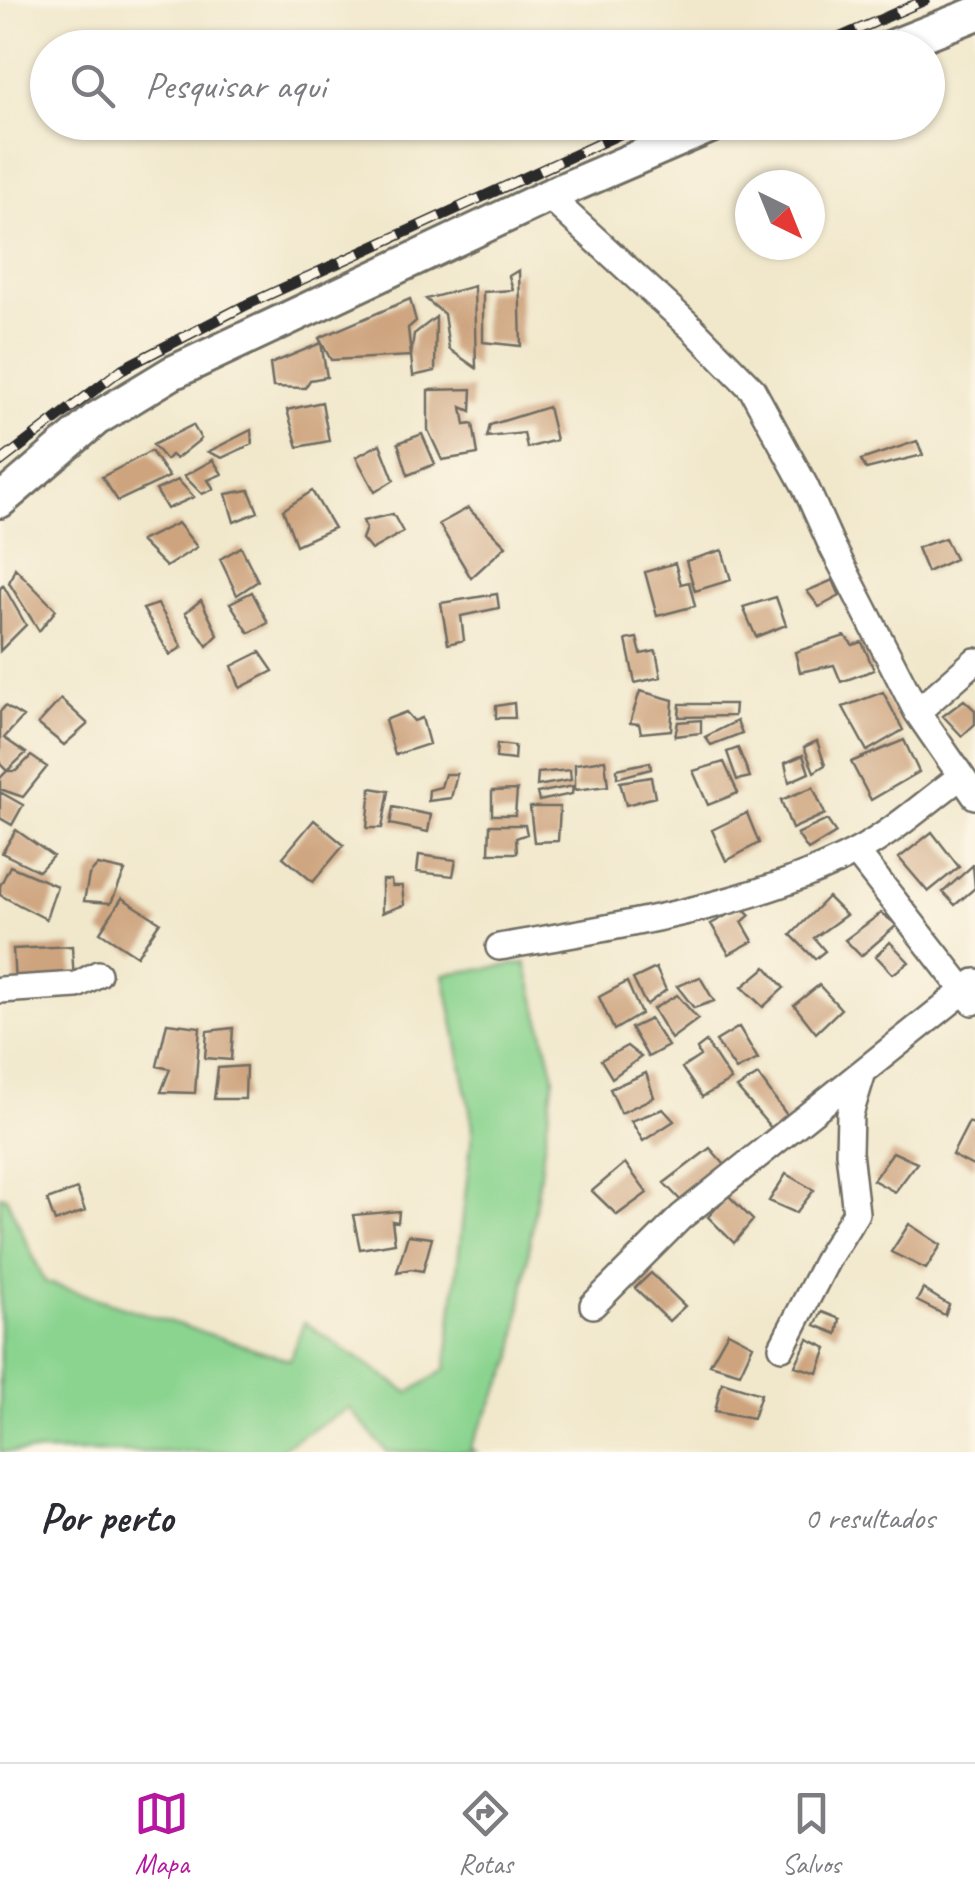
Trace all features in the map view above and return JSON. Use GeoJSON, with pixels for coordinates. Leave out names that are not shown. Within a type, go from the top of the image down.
{"type":"FeatureCollection","features":[{"type":"Feature","properties":{"kind":"main road"},"geometry":{"type":"LineString","coordinates":[[935,30],[975,14]]}},
{"type":"Feature","properties":{"kind":"main road"},"geometry":{"type":"LineString","coordinates":[[0,500],[96,418],[172,373],[548,196],[678,140]]}},
{"type":"Feature","properties":{"kind":"street"},"geometry":{"type":"LineString","coordinates":[[499,946],[658,919],[789,881],[856,852],[968,787],[917,712],[830,544],[806,486],[752,389],[692,328],[548,196]]}},
{"type":"Feature","properties":{"kind":"street"},"geometry":{"type":"LineString","coordinates":[[917,712],[975,660]]}},
{"type":"Feature","properties":{"kind":"street"},"geometry":{"type":"LineString","coordinates":[[593,1305],[681,1217],[971,993],[856,852]]}},
{"type":"Feature","properties":{"kind":"street"},"geometry":{"type":"LineString","coordinates":[[0,990],[77,985],[98,974]]}},
{"type":"Feature","properties":{"kind":"street"},"geometry":{"type":"LineString","coordinates":[[782,1347],[856,1213],[849,1152],[850,1114],[862,1075]]}},
{"type":"Feature","properties":{"kind":"green space"},"geometry":{"type":"Polygon","coordinates":[[[526,963],[554,1076],[513,1360],[470,1448],[476,1452],[387,1452],[349,1408],[274,1452],[0,1452],[0,1195],[6,1197],[45,1282],[290,1360],[304,1322],[409,1393],[446,1369],[473,1126],[444,974],[526,963]]]}},
{"type":"Feature","properties":{"kind":"building"},"geometry":{"type":"Polygon","coordinates":[[[519,270],[521,346],[483,342],[483,292],[513,290],[509,276],[519,270]]]}},
{"type":"Feature","properties":{"kind":"building"},"geometry":{"type":"Polygon","coordinates":[[[474,286],[476,368],[449,349],[444,314],[426,299],[474,286]]]}},
{"type":"Feature","properties":{"kind":"building"},"geometry":{"type":"Polygon","coordinates":[[[410,299],[416,321],[408,328],[411,356],[331,360],[319,338],[410,299]]]}},
{"type":"Feature","properties":{"kind":"building"},"geometry":{"type":"Polygon","coordinates":[[[436,317],[435,371],[413,376],[414,334],[436,317]]]}},
{"type":"Feature","properties":{"kind":"building"},"geometry":{"type":"Polygon","coordinates":[[[321,343],[327,377],[310,380],[305,388],[273,387],[270,364],[321,343]]]}},
{"type":"Feature","properties":{"kind":"building"},"geometry":{"type":"Polygon","coordinates":[[[472,389],[471,411],[462,407],[465,425],[473,424],[478,454],[442,460],[428,430],[428,390],[472,389]]]}},
{"type":"Feature","properties":{"kind":"building"},"geometry":{"type":"Polygon","coordinates":[[[322,402],[329,441],[298,447],[287,410],[322,402]]]}},
{"type":"Feature","properties":{"kind":"building"},"geometry":{"type":"Polygon","coordinates":[[[548,407],[556,440],[527,448],[524,433],[487,437],[490,425],[548,407]]]}},
{"type":"Feature","properties":{"kind":"building"},"geometry":{"type":"Polygon","coordinates":[[[193,425],[201,439],[176,459],[171,455],[166,460],[153,445],[193,425]]]}},
{"type":"Feature","properties":{"kind":"building"},"geometry":{"type":"Polygon","coordinates":[[[251,430],[252,444],[222,458],[208,452],[251,430]]]}},
{"type":"Feature","properties":{"kind":"building"},"geometry":{"type":"Polygon","coordinates":[[[422,434],[435,464],[408,475],[398,443],[422,434]]]}},
{"type":"Feature","properties":{"kind":"building"},"geometry":{"type":"Polygon","coordinates":[[[917,441],[923,455],[866,469],[861,460],[917,441]]]}},
{"type":"Feature","properties":{"kind":"building"},"geometry":{"type":"Polygon","coordinates":[[[380,444],[394,480],[375,492],[356,457],[380,444]]]}},
{"type":"Feature","properties":{"kind":"building"},"geometry":{"type":"Polygon","coordinates":[[[151,451],[169,477],[118,501],[102,477],[151,451]]]}},
{"type":"Feature","properties":{"kind":"building"},"geometry":{"type":"Polygon","coordinates":[[[213,460],[222,474],[208,480],[214,489],[202,494],[184,476],[213,460]]]}},
{"type":"Feature","properties":{"kind":"building"},"geometry":{"type":"Polygon","coordinates":[[[178,480],[194,497],[167,509],[156,490],[178,480]]]}},
{"type":"Feature","properties":{"kind":"building"},"geometry":{"type":"Polygon","coordinates":[[[249,490],[258,512],[234,522],[226,494],[249,490]]]}},
{"type":"Feature","properties":{"kind":"building"},"geometry":{"type":"Polygon","coordinates":[[[312,491],[334,528],[296,545],[283,510],[312,491]]]}},
{"type":"Feature","properties":{"kind":"building"},"geometry":{"type":"Polygon","coordinates":[[[468,508],[506,546],[471,578],[439,524],[468,508]]]}},
{"type":"Feature","properties":{"kind":"building"},"geometry":{"type":"Polygon","coordinates":[[[393,514],[403,532],[371,550],[362,539],[366,528],[363,521],[393,514]]]}},
{"type":"Feature","properties":{"kind":"building"},"geometry":{"type":"Polygon","coordinates":[[[178,523],[197,547],[166,567],[140,541],[178,523]]]}},
{"type":"Feature","properties":{"kind":"building"},"geometry":{"type":"Polygon","coordinates":[[[945,538],[955,559],[927,572],[917,548],[945,538]]]}},
{"type":"Feature","properties":{"kind":"building"},"geometry":{"type":"Polygon","coordinates":[[[241,547],[258,581],[237,595],[220,559],[241,547]]]}},
{"type":"Feature","properties":{"kind":"building"},"geometry":{"type":"Polygon","coordinates":[[[722,550],[731,580],[695,591],[686,561],[722,550]]]}},
{"type":"Feature","properties":{"kind":"building"},"geometry":{"type":"Polygon","coordinates":[[[675,563],[681,584],[689,582],[695,606],[657,616],[645,572],[675,563]]]}},
{"type":"Feature","properties":{"kind":"building"},"geometry":{"type":"Polygon","coordinates":[[[15,568],[56,610],[39,631],[9,583],[15,568]]]}},
{"type":"Feature","properties":{"kind":"building"},"geometry":{"type":"Polygon","coordinates":[[[833,580],[840,596],[819,607],[807,591],[833,580]]]}},
{"type":"Feature","properties":{"kind":"building"},"geometry":{"type":"Polygon","coordinates":[[[3,585],[26,625],[0,651],[0,589],[3,585]]]}},
{"type":"Feature","properties":{"kind":"building"},"geometry":{"type":"Polygon","coordinates":[[[252,592],[268,623],[249,633],[230,603],[252,592]]]}},
{"type":"Feature","properties":{"kind":"building"},"geometry":{"type":"Polygon","coordinates":[[[497,594],[499,608],[461,616],[464,640],[448,644],[441,603],[497,594]]]}},
{"type":"Feature","properties":{"kind":"building"},"geometry":{"type":"Polygon","coordinates":[[[776,597],[786,625],[756,637],[743,607],[776,597]]]}},
{"type":"Feature","properties":{"kind":"building"},"geometry":{"type":"Polygon","coordinates":[[[201,600],[218,635],[207,646],[185,613],[201,600]]]}},
{"type":"Feature","properties":{"kind":"building"},"geometry":{"type":"Polygon","coordinates":[[[158,604],[182,647],[170,655],[143,609],[158,604]]]}},
{"type":"Feature","properties":{"kind":"building"},"geometry":{"type":"Polygon","coordinates":[[[845,636],[853,645],[862,642],[874,670],[841,682],[834,665],[800,672],[795,652],[845,636]]]}},
{"type":"Feature","properties":{"kind":"building"},"geometry":{"type":"Polygon","coordinates":[[[637,638],[641,654],[656,651],[661,677],[635,683],[626,640],[637,638]]]}},
{"type":"Feature","properties":{"kind":"building"},"geometry":{"type":"Polygon","coordinates":[[[260,652],[273,671],[240,688],[232,666],[260,652]]]}},
{"type":"Feature","properties":{"kind":"building"},"geometry":{"type":"Polygon","coordinates":[[[640,691],[673,700],[671,730],[641,733],[639,724],[630,723],[640,691]]]}},
{"type":"Feature","properties":{"kind":"building"},"geometry":{"type":"Polygon","coordinates":[[[883,692],[903,730],[867,751],[843,707],[883,692]]]}},
{"type":"Feature","properties":{"kind":"building"},"geometry":{"type":"Polygon","coordinates":[[[61,699],[88,724],[64,745],[38,724],[61,699]]]}},
{"type":"Feature","properties":{"kind":"building"},"geometry":{"type":"Polygon","coordinates":[[[964,700],[975,710],[975,724],[962,736],[943,716],[964,700]]]}},
{"type":"Feature","properties":{"kind":"building"},"geometry":{"type":"Polygon","coordinates":[[[514,703],[515,718],[496,718],[496,706],[514,703]]]}},
{"type":"Feature","properties":{"kind":"building"},"geometry":{"type":"Polygon","coordinates":[[[680,704],[735,704],[734,716],[679,717],[680,704]]]}},
{"type":"Feature","properties":{"kind":"building"},"geometry":{"type":"Polygon","coordinates":[[[5,706],[23,717],[4,738],[26,753],[7,771],[0,764],[0,712],[5,706]]]}},
{"type":"Feature","properties":{"kind":"building"},"geometry":{"type":"Polygon","coordinates":[[[406,712],[414,721],[422,718],[429,744],[395,755],[385,720],[406,712]]]}},
{"type":"Feature","properties":{"kind":"building"},"geometry":{"type":"Polygon","coordinates":[[[701,720],[701,733],[675,736],[678,722],[701,720]]]}},
{"type":"Feature","properties":{"kind":"building"},"geometry":{"type":"Polygon","coordinates":[[[737,721],[742,733],[711,745],[705,737],[737,721]]]}},
{"type":"Feature","properties":{"kind":"building"},"geometry":{"type":"Polygon","coordinates":[[[904,740],[919,772],[871,800],[851,762],[904,740]]]}},
{"type":"Feature","properties":{"kind":"building"},"geometry":{"type":"Polygon","coordinates":[[[817,741],[825,765],[814,772],[804,747],[817,741]]]}},
{"type":"Feature","properties":{"kind":"building"},"geometry":{"type":"Polygon","coordinates":[[[497,744],[515,746],[514,760],[496,758],[497,744]]]}},
{"type":"Feature","properties":{"kind":"building"},"geometry":{"type":"Polygon","coordinates":[[[738,748],[750,777],[737,780],[727,752],[738,748]]]}},
{"type":"Feature","properties":{"kind":"building"},"geometry":{"type":"Polygon","coordinates":[[[803,755],[809,773],[789,782],[785,763],[803,755]]]}},
{"type":"Feature","properties":{"kind":"building"},"geometry":{"type":"Polygon","coordinates":[[[31,756],[47,767],[23,797],[0,789],[0,778],[7,771],[16,771],[31,756]]]}},
{"type":"Feature","properties":{"kind":"building"},"geometry":{"type":"Polygon","coordinates":[[[605,760],[608,786],[575,790],[575,764],[605,760]]]}},
{"type":"Feature","properties":{"kind":"building"},"geometry":{"type":"Polygon","coordinates":[[[650,762],[651,769],[617,778],[617,769],[650,762]]]}},
{"type":"Feature","properties":{"kind":"building"},"geometry":{"type":"Polygon","coordinates":[[[724,762],[738,793],[708,805],[693,771],[724,762]]]}},
{"type":"Feature","properties":{"kind":"building"},"geometry":{"type":"Polygon","coordinates":[[[570,770],[571,780],[537,786],[538,773],[570,770]]]}},
{"type":"Feature","properties":{"kind":"building"},"geometry":{"type":"Polygon","coordinates":[[[445,774],[457,774],[451,798],[428,801],[429,790],[441,787],[445,774]]]}},
{"type":"Feature","properties":{"kind":"building"},"geometry":{"type":"Polygon","coordinates":[[[651,777],[655,797],[626,805],[620,782],[651,777]]]}},
{"type":"Feature","properties":{"kind":"building"},"geometry":{"type":"Polygon","coordinates":[[[573,786],[572,794],[539,801],[537,793],[573,786]]]}},
{"type":"Feature","properties":{"kind":"building"},"geometry":{"type":"Polygon","coordinates":[[[813,787],[825,814],[792,829],[781,800],[813,787]]]}},
{"type":"Feature","properties":{"kind":"building"},"geometry":{"type":"Polygon","coordinates":[[[371,788],[389,791],[382,828],[367,828],[371,788]]]}},
{"type":"Feature","properties":{"kind":"building"},"geometry":{"type":"Polygon","coordinates":[[[517,790],[515,815],[492,815],[492,791],[517,790]]]}},
{"type":"Feature","properties":{"kind":"building"},"geometry":{"type":"Polygon","coordinates":[[[0,792],[23,805],[12,825],[0,818],[0,792]]]}},
{"type":"Feature","properties":{"kind":"building"},"geometry":{"type":"Polygon","coordinates":[[[393,807],[431,815],[428,832],[390,824],[393,807]]]}},
{"type":"Feature","properties":{"kind":"building"},"geometry":{"type":"Polygon","coordinates":[[[530,807],[560,807],[558,841],[534,842],[530,807]]]}},
{"type":"Feature","properties":{"kind":"building"},"geometry":{"type":"Polygon","coordinates":[[[747,813],[759,843],[726,861],[712,830],[747,813]]]}},
{"type":"Feature","properties":{"kind":"building"},"geometry":{"type":"Polygon","coordinates":[[[314,820],[344,845],[313,882],[283,857],[314,820]]]}},
{"type":"Feature","properties":{"kind":"building"},"geometry":{"type":"Polygon","coordinates":[[[827,820],[836,833],[808,850],[797,834],[827,820]]]}},
{"type":"Feature","properties":{"kind":"building"},"geometry":{"type":"Polygon","coordinates":[[[490,825],[525,825],[527,834],[516,838],[517,853],[489,853],[490,825]]]}},
{"type":"Feature","properties":{"kind":"building"},"geometry":{"type":"Polygon","coordinates":[[[16,830],[53,856],[39,871],[2,853],[16,830]]]}},
{"type":"Feature","properties":{"kind":"building"},"geometry":{"type":"Polygon","coordinates":[[[932,832],[959,867],[928,892],[899,858],[932,832]]]}},
{"type":"Feature","properties":{"kind":"building"},"geometry":{"type":"Polygon","coordinates":[[[419,855],[456,860],[453,876],[417,872],[419,855]]]}},
{"type":"Feature","properties":{"kind":"building"},"geometry":{"type":"Polygon","coordinates":[[[98,865],[125,871],[111,903],[84,901],[89,875],[98,865]]]}},
{"type":"Feature","properties":{"kind":"building"},"geometry":{"type":"Polygon","coordinates":[[[973,865],[975,888],[955,905],[943,892],[973,865]]]}},
{"type":"Feature","properties":{"kind":"building"},"geometry":{"type":"Polygon","coordinates":[[[10,866],[57,886],[46,919],[0,895],[10,866]]]}},
{"type":"Feature","properties":{"kind":"building"},"geometry":{"type":"Polygon","coordinates":[[[382,880],[402,886],[404,905],[382,913],[382,880]]]}},
{"type":"Feature","properties":{"kind":"building"},"geometry":{"type":"Polygon","coordinates":[[[828,897],[846,915],[814,938],[825,951],[815,959],[791,935],[828,897]]]}},
{"type":"Feature","properties":{"kind":"building"},"geometry":{"type":"Polygon","coordinates":[[[122,898],[160,922],[137,956],[100,932],[122,898]]]}},
{"type":"Feature","properties":{"kind":"building"},"geometry":{"type":"Polygon","coordinates":[[[742,907],[750,915],[742,922],[753,941],[729,954],[711,924],[742,907]]]}},
{"type":"Feature","properties":{"kind":"building"},"geometry":{"type":"Polygon","coordinates":[[[881,913],[897,925],[861,956],[845,940],[881,913]]]}},
{"type":"Feature","properties":{"kind":"building"},"geometry":{"type":"Polygon","coordinates":[[[890,942],[909,962],[893,974],[876,956],[890,942]]]}},
{"type":"Feature","properties":{"kind":"building"},"geometry":{"type":"Polygon","coordinates":[[[72,946],[74,984],[15,984],[13,949],[72,946]]]}},
{"type":"Feature","properties":{"kind":"building"},"geometry":{"type":"Polygon","coordinates":[[[766,967],[784,988],[763,1007],[742,987],[766,967]]]}},
{"type":"Feature","properties":{"kind":"building"},"geometry":{"type":"Polygon","coordinates":[[[656,968],[666,990],[646,1005],[633,979],[656,968]]]}},
{"type":"Feature","properties":{"kind":"building"},"geometry":{"type":"Polygon","coordinates":[[[700,977],[714,1001],[694,1008],[677,986],[700,977]]]}},
{"type":"Feature","properties":{"kind":"building"},"geometry":{"type":"Polygon","coordinates":[[[627,982],[641,1014],[614,1030],[599,997],[627,982]]]}},
{"type":"Feature","properties":{"kind":"building"},"geometry":{"type":"Polygon","coordinates":[[[819,985],[841,1009],[816,1033],[794,1005],[819,985]]]}},
{"type":"Feature","properties":{"kind":"building"},"geometry":{"type":"Polygon","coordinates":[[[677,995],[698,1019],[671,1039],[653,1009],[677,995]]]}},
{"type":"Feature","properties":{"kind":"building"},"geometry":{"type":"Polygon","coordinates":[[[650,1019],[668,1046],[648,1057],[631,1028],[650,1019]]]}},
{"type":"Feature","properties":{"kind":"building"},"geometry":{"type":"Polygon","coordinates":[[[167,1023],[200,1027],[195,1093],[161,1092],[170,1069],[157,1066],[167,1023]]]}},
{"type":"Feature","properties":{"kind":"building"},"geometry":{"type":"Polygon","coordinates":[[[739,1027],[758,1059],[736,1070],[716,1041],[739,1027]]]}},
{"type":"Feature","properties":{"kind":"building"},"geometry":{"type":"Polygon","coordinates":[[[233,1028],[231,1060],[205,1058],[207,1031],[233,1028]]]}},
{"type":"Feature","properties":{"kind":"building"},"geometry":{"type":"Polygon","coordinates":[[[706,1042],[731,1080],[702,1097],[682,1068],[700,1056],[697,1049],[706,1042]]]}},
{"type":"Feature","properties":{"kind":"building"},"geometry":{"type":"Polygon","coordinates":[[[627,1046],[641,1057],[612,1078],[601,1060],[627,1046]]]}},
{"type":"Feature","properties":{"kind":"building"},"geometry":{"type":"Polygon","coordinates":[[[246,1066],[245,1099],[214,1099],[218,1068],[246,1066]]]}},
{"type":"Feature","properties":{"kind":"building"},"geometry":{"type":"Polygon","coordinates":[[[646,1073],[654,1097],[621,1113],[610,1089],[646,1073]]]}},
{"type":"Feature","properties":{"kind":"building"},"geometry":{"type":"Polygon","coordinates":[[[758,1075],[794,1125],[778,1136],[737,1088],[758,1075]]]}},
{"type":"Feature","properties":{"kind":"building"},"geometry":{"type":"Polygon","coordinates":[[[663,1109],[674,1121],[643,1141],[631,1121],[663,1109]]]}},
{"type":"Feature","properties":{"kind":"building"},"geometry":{"type":"Polygon","coordinates":[[[969,1122],[975,1125],[975,1167],[952,1155],[969,1122]]]}},
{"type":"Feature","properties":{"kind":"building"},"geometry":{"type":"Polygon","coordinates":[[[710,1148],[732,1173],[688,1208],[664,1183],[710,1148]]]}},
{"type":"Feature","properties":{"kind":"building"},"geometry":{"type":"Polygon","coordinates":[[[893,1152],[917,1163],[895,1192],[873,1180],[893,1152]]]}},
{"type":"Feature","properties":{"kind":"building"},"geometry":{"type":"Polygon","coordinates":[[[625,1163],[647,1193],[617,1215],[592,1191],[625,1163]]]}},
{"type":"Feature","properties":{"kind":"building"},"geometry":{"type":"Polygon","coordinates":[[[786,1174],[814,1190],[796,1213],[769,1201],[786,1174]]]}},
{"type":"Feature","properties":{"kind":"building"},"geometry":{"type":"Polygon","coordinates":[[[77,1189],[85,1211],[55,1222],[47,1200],[77,1189]]]}},
{"type":"Feature","properties":{"kind":"building"},"geometry":{"type":"Polygon","coordinates":[[[728,1195],[753,1220],[734,1243],[708,1217],[728,1195]]]}},
{"type":"Feature","properties":{"kind":"building"},"geometry":{"type":"Polygon","coordinates":[[[399,1211],[398,1222],[392,1221],[395,1243],[360,1249],[353,1215],[399,1211]]]}},
{"type":"Feature","properties":{"kind":"building"},"geometry":{"type":"Polygon","coordinates":[[[909,1224],[941,1245],[926,1269],[891,1252],[909,1224]]]}},
{"type":"Feature","properties":{"kind":"building"},"geometry":{"type":"Polygon","coordinates":[[[408,1235],[432,1238],[423,1271],[397,1272],[408,1235]]]}},
{"type":"Feature","properties":{"kind":"building"},"geometry":{"type":"Polygon","coordinates":[[[651,1273],[685,1306],[669,1321],[635,1288],[651,1273]]]}},
{"type":"Feature","properties":{"kind":"building"},"geometry":{"type":"Polygon","coordinates":[[[923,1289],[949,1305],[945,1315],[917,1301],[923,1289]]]}},
{"type":"Feature","properties":{"kind":"building"},"geometry":{"type":"Polygon","coordinates":[[[822,1312],[840,1319],[837,1334],[815,1325],[822,1312]]]}},
{"type":"Feature","properties":{"kind":"building"},"geometry":{"type":"Polygon","coordinates":[[[728,1332],[753,1345],[740,1373],[710,1364],[728,1332]]]}},
{"type":"Feature","properties":{"kind":"building"},"geometry":{"type":"Polygon","coordinates":[[[808,1339],[827,1348],[818,1373],[795,1366],[808,1339]]]}},
{"type":"Feature","properties":{"kind":"building"},"geometry":{"type":"Polygon","coordinates":[[[722,1382],[761,1394],[753,1418],[715,1411],[722,1382]]]}},
{"type":"Feature","properties":{"kind":"railway"},"geometry":{"type":"LineString","coordinates":[[857,30],[925,0]]}},
{"type":"Feature","properties":{"kind":"railway"},"geometry":{"type":"LineString","coordinates":[[0,462],[122,369],[244,306],[607,140]]}}]}
